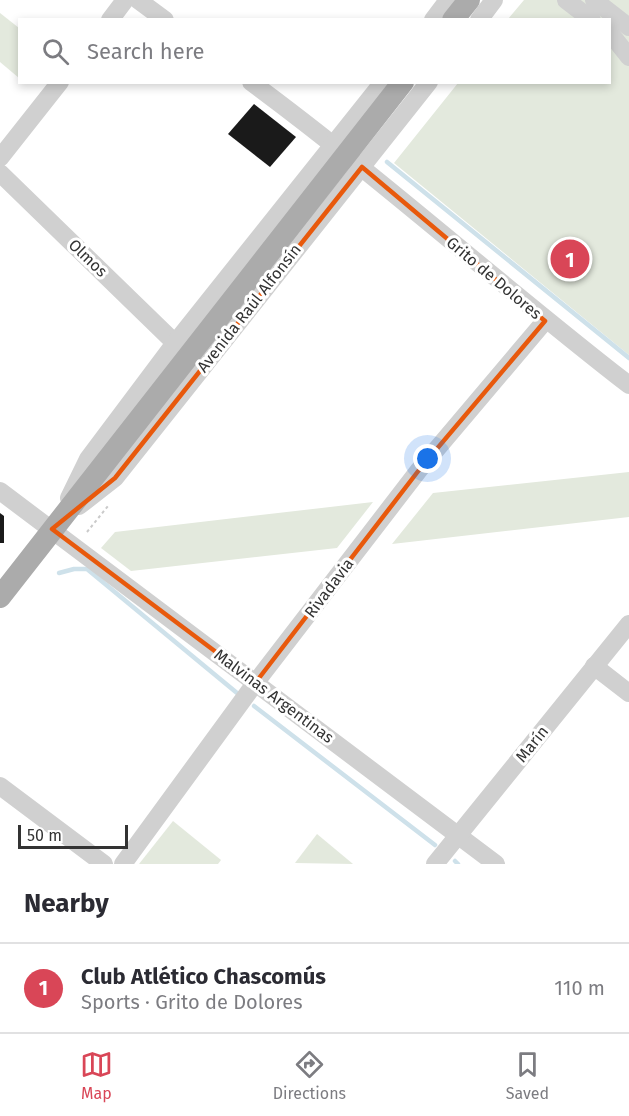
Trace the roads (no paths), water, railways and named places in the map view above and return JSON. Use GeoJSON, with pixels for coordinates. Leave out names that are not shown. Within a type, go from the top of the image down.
{"type":"FeatureCollection","features":[{"type":"Feature","properties":{"kind":"main road"},"geometry":{"type":"LineString","coordinates":[[455,18],[469,0]]}},
{"type":"Feature","properties":{"kind":"main road","name":"Avenida Raúl Alfonsín"},"geometry":{"type":"LineString","coordinates":[[0,597],[401,84]]}},
{"type":"Feature","properties":{"kind":"street"},"geometry":{"type":"LineString","coordinates":[[112,18],[125,0]]}},
{"type":"Feature","properties":{"kind":"street"},"geometry":{"type":"LineString","coordinates":[[138,0],[162,18]]}},
{"type":"Feature","properties":{"kind":"street"},"geometry":{"type":"LineString","coordinates":[[434,18],[448,0]]}},
{"type":"Feature","properties":{"kind":"street"},"geometry":{"type":"LineString","coordinates":[[480,18],[494,0]]}},
{"type":"Feature","properties":{"kind":"street"},"geometry":{"type":"LineString","coordinates":[[566,0],[589,18]]}},
{"type":"Feature","properties":{"kind":"street"},"geometry":{"type":"LineString","coordinates":[[594,0],[629,27]]}},
{"type":"Feature","properties":{"kind":"street"},"geometry":{"type":"LineString","coordinates":[[611,34],[629,57]]}},
{"type":"Feature","properties":{"kind":"street"},"geometry":{"type":"LineString","coordinates":[[0,158],[58,84]]}},
{"type":"Feature","properties":{"kind":"street","name":"Grito de Dolores"},"geometry":{"type":"LineString","coordinates":[[254,84],[348,155],[545,321],[629,385]]}},
{"type":"Feature","properties":{"kind":"street","name":"Avenida Raúl Alfonsín"},"geometry":{"type":"LineString","coordinates":[[348,155],[382,84]]}},
{"type":"Feature","properties":{"kind":"street","name":"Avenida Raúl Alfonsín"},"geometry":{"type":"LineString","coordinates":[[55,525],[88,459],[176,343],[348,155],[427,84]]}},
{"type":"Feature","properties":{"kind":"street","name":"Olmos"},"geometry":{"type":"LineString","coordinates":[[0,173],[176,343]]}},
{"type":"Feature","properties":{"kind":"street","name":"Rivadavia"},"geometry":{"type":"LineString","coordinates":[[123,864],[256,682],[419,470],[545,321]]}},
{"type":"Feature","properties":{"kind":"street","name":"Malvinas Argentinas"},"geometry":{"type":"LineString","coordinates":[[0,491],[55,525],[256,682],[496,864]]}},
{"type":"Feature","properties":{"kind":"street","name":"Marín"},"geometry":{"type":"LineString","coordinates":[[435,864],[629,624]]}},
{"type":"Feature","properties":{"kind":"street"},"geometry":{"type":"LineString","coordinates":[[594,666],[629,693]]}},
{"type":"Feature","properties":{"kind":"street"},"geometry":{"type":"LineString","coordinates":[[0,786],[104,864]]}},
{"type":"Feature","properties":{"kind":"waterway"},"geometry":{"type":"LineString","coordinates":[[387,162],[629,358]]}},
{"type":"Feature","properties":{"kind":"waterway"},"geometry":{"type":"LineString","coordinates":[[59,573],[74,569],[87,569],[237,693]]}},
{"type":"Feature","properties":{"kind":"waterway"},"geometry":{"type":"LineString","coordinates":[[254,706],[435,845]]}},
{"type":"Feature","properties":{"kind":"waterway"},"geometry":{"type":"LineString","coordinates":[[455,861],[458,864]]}},
{"type":"Feature","properties":{"kind":"place","name":"Club Atlético Chascomús"},"geometry":{"type":"Point","coordinates":[570,259]}}]}
